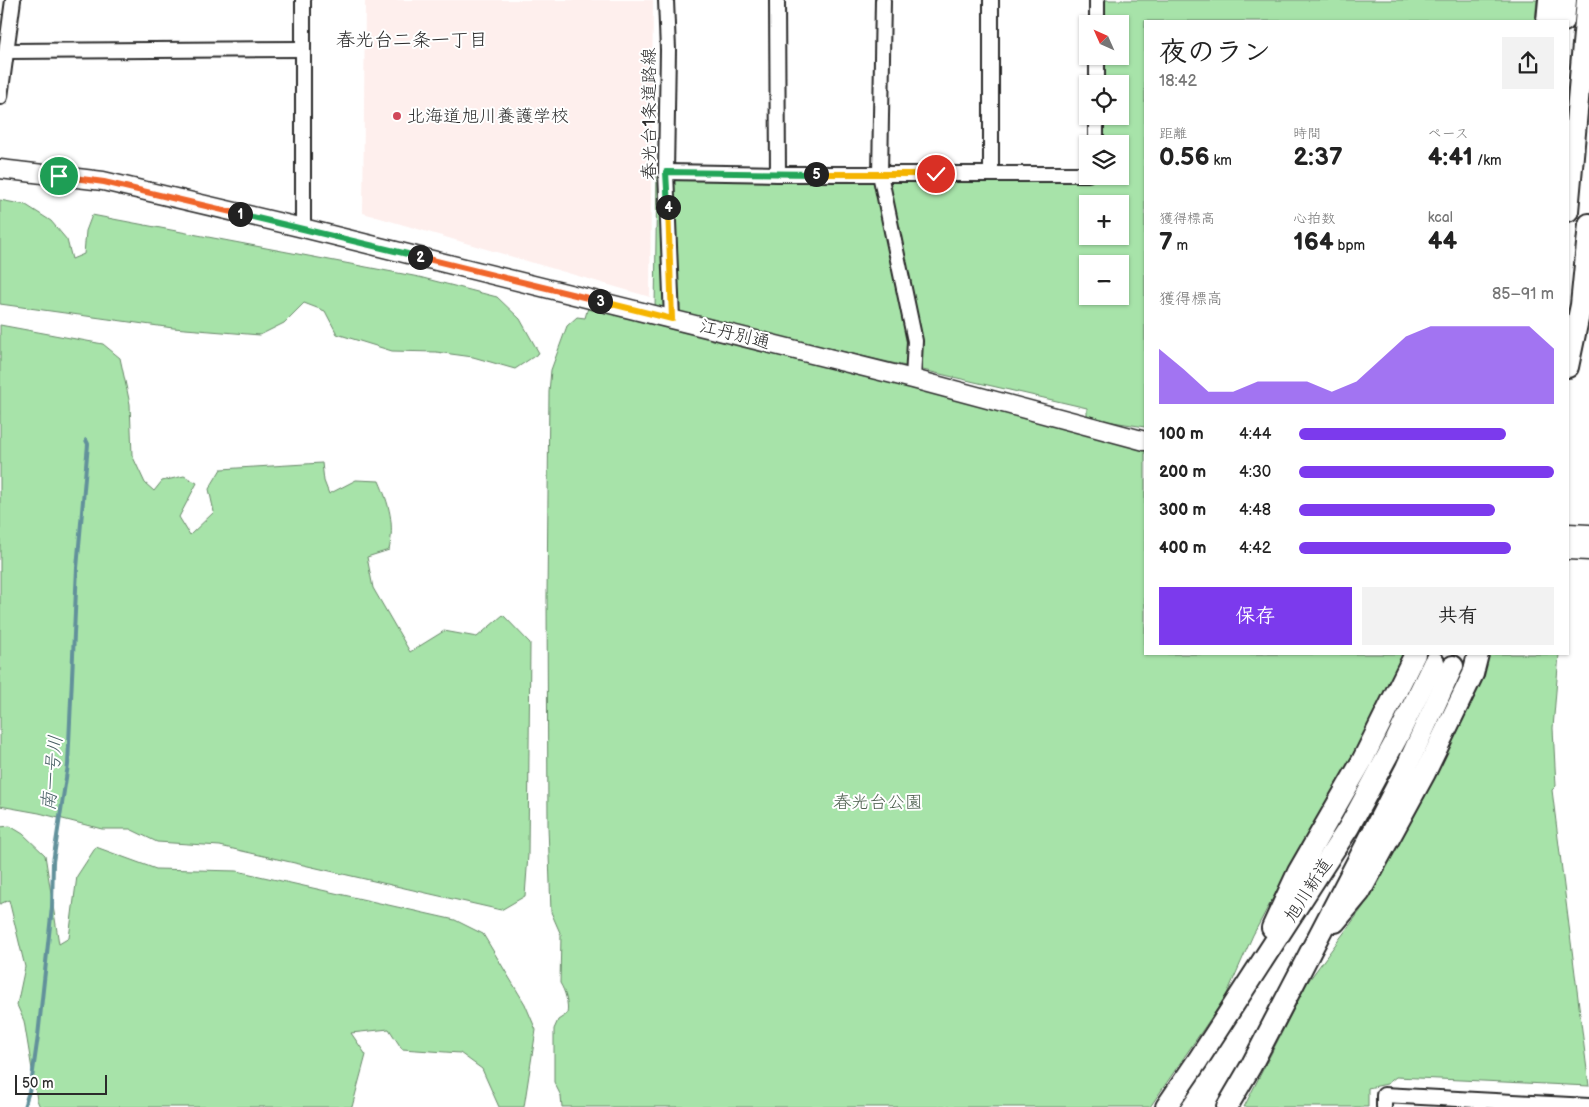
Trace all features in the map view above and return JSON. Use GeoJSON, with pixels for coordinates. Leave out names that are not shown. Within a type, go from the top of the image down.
{"type":"FeatureCollection","features":[{"type":"Feature","properties":{"kind":"highway"},"geometry":{"type":"LineString","coordinates":[[1547,20],[1549,0]]}},
{"type":"Feature","properties":{"kind":"highway"},"geometry":{"type":"LineString","coordinates":[[1564,20],[1566,0]]}},
{"type":"Feature","properties":{"kind":"highway"},"geometry":{"type":"LineString","coordinates":[[1569,200],[1587,0]]}},
{"type":"Feature","properties":{"kind":"highway"},"geometry":{"type":"LineString","coordinates":[[1569,362],[1581,305],[1589,224]]}},
{"type":"Feature","properties":{"kind":"highway"},"geometry":{"type":"LineString","coordinates":[[1255,971],[1278,913],[1298,872],[1362,761],[1415,655]]}},
{"type":"Feature","properties":{"kind":"highway"},"geometry":{"type":"LineString","coordinates":[[1308,955],[1360,892],[1425,773],[1472,674],[1478,655]]}},
{"type":"Feature","properties":{"kind":"highway","name":"旭川新道"},"geometry":{"type":"LineString","coordinates":[[1166,1107],[1349,828],[1396,740],[1443,664],[1406,768],[1228,1107]]}},
{"type":"Feature","properties":{"kind":"main road","name":"江丹別通"},"geometry":{"type":"LineString","coordinates":[[0,169],[104,182],[303,228],[913,379],[1144,441]]}},
{"type":"Feature","properties":{"kind":"main road"},"geometry":{"type":"LineString","coordinates":[[1569,533],[1589,534]]}},
{"type":"Feature","properties":{"kind":"main road"},"geometry":{"type":"LineString","coordinates":[[1569,550],[1589,551]]}},
{"type":"Feature","properties":{"kind":"street"},"geometry":{"type":"LineString","coordinates":[[0,97],[6,51],[5,26],[13,0]]}},
{"type":"Feature","properties":{"kind":"street"},"geometry":{"type":"LineString","coordinates":[[303,0],[303,228]]}},
{"type":"Feature","properties":{"kind":"street","name":"春光台1条道路線"},"geometry":{"type":"LineString","coordinates":[[666,0],[668,71],[666,172],[672,319]]}},
{"type":"Feature","properties":{"kind":"street"},"geometry":{"type":"LineString","coordinates":[[777,0],[778,174]]}},
{"type":"Feature","properties":{"kind":"street"},"geometry":{"type":"LineString","coordinates":[[883,0],[880,174],[915,341],[913,379]]}},
{"type":"Feature","properties":{"kind":"street"},"geometry":{"type":"LineString","coordinates":[[991,0],[991,174]]}},
{"type":"Feature","properties":{"kind":"street"},"geometry":{"type":"LineString","coordinates":[[1097,0],[1097,15]]}},
{"type":"Feature","properties":{"kind":"street"},"geometry":{"type":"LineString","coordinates":[[6,51],[303,49]]}},
{"type":"Feature","properties":{"kind":"street"},"geometry":{"type":"LineString","coordinates":[[666,172],[1079,174]]}},
{"type":"Feature","properties":{"kind":"street"},"geometry":{"type":"LineString","coordinates":[[1384,1101],[1589,1106]]}},
{"type":"Feature","properties":{"kind":"shaded area"},"geometry":{"type":"Polygon","coordinates":[[[365,0],[653,0],[650,297],[363,213],[365,0]]]}},
{"type":"Feature","properties":{"kind":"green space"},"geometry":{"type":"Polygon","coordinates":[[[1089,0],[1537,0],[1535,20],[1144,20],[1144,427],[1087,418],[1087,408],[655,308],[657,173],[1079,179],[1079,185],[1129,185],[1129,135],[1088,135],[1089,125],[1129,125],[1129,75],[1089,75],[1089,65],[1129,65],[1129,15],[1089,15],[1089,0]]]}},
{"type":"Feature","properties":{"kind":"green space"},"geometry":{"type":"Polygon","coordinates":[[[0,200],[26,205],[51,221],[67,240],[72,259],[84,254],[86,231],[92,215],[419,277],[497,297],[520,319],[539,353],[515,369],[473,357],[436,352],[392,351],[337,334],[325,311],[304,303],[284,323],[260,335],[173,328],[0,304],[0,200]]]}},
{"type":"Feature","properties":{"kind":"green space","name":"春光台公園"},"geometry":{"type":"Polygon","coordinates":[[[589,304],[1144,447],[1144,655],[1404,655],[1359,745],[1253,935],[1226,996],[1150,1107],[562,1107],[561,1096],[554,1082],[554,1029],[558,1020],[567,1014],[567,1006],[565,994],[560,983],[561,935],[551,912],[548,826],[547,597],[549,392],[551,370],[567,326],[577,317],[585,318],[589,304]]]}},
{"type":"Feature","properties":{"kind":"green space"},"geometry":{"type":"Polygon","coordinates":[[[0,325],[103,344],[120,358],[130,404],[132,455],[145,483],[154,491],[162,481],[184,476],[197,483],[179,517],[190,535],[214,512],[209,489],[221,469],[322,463],[324,481],[329,494],[356,480],[379,481],[390,514],[391,541],[389,550],[367,557],[373,588],[410,652],[444,631],[477,637],[503,615],[530,643],[528,855],[525,896],[501,910],[220,846],[157,842],[130,829],[102,829],[39,813],[0,806],[0,325]]]}},
{"type":"Feature","properties":{"kind":"green space"},"geometry":{"type":"Polygon","coordinates":[[[1489,655],[1559,655],[1553,728],[1556,786],[1552,790],[1589,1086],[1396,1077],[1387,1084],[1368,1088],[1368,1107],[1244,1107],[1307,983],[1363,907],[1448,740],[1489,655]]]}},
{"type":"Feature","properties":{"kind":"green space"},"geometry":{"type":"Polygon","coordinates":[[[10,826],[23,834],[45,855],[59,944],[69,938],[77,876],[96,847],[156,869],[237,871],[455,920],[483,934],[525,1004],[536,1030],[524,1107],[499,1107],[482,1069],[460,1053],[402,1049],[389,1029],[351,1033],[366,1055],[352,1107],[40,1107],[37,1100],[24,1021],[17,1005],[25,967],[9,900],[0,904],[0,827],[10,826]]]}},
{"type":"Feature","properties":{"kind":"waterway","name":"南一号川"},"geometry":{"type":"LineString","coordinates":[[24,1107],[31,1085],[38,1036],[52,907],[53,862],[68,765],[77,568],[88,444],[86,440]]}},
{"type":"Feature","properties":{"kind":"place","name":"北海道旭川養護学校"},"geometry":{"type":"Point","coordinates":[397,116]}},
{"type":"Feature","properties":{"kind":"district","name":"春光台二条一丁目"},"geometry":{"type":"Point","coordinates":[412,39]}},
{"type":"Feature","properties":{"kind":"route"},"geometry":{"type":"LineString","coordinates":[[59,176],[104,182],[303,228],[672,319],[666,172],[936,174]]}}]}
